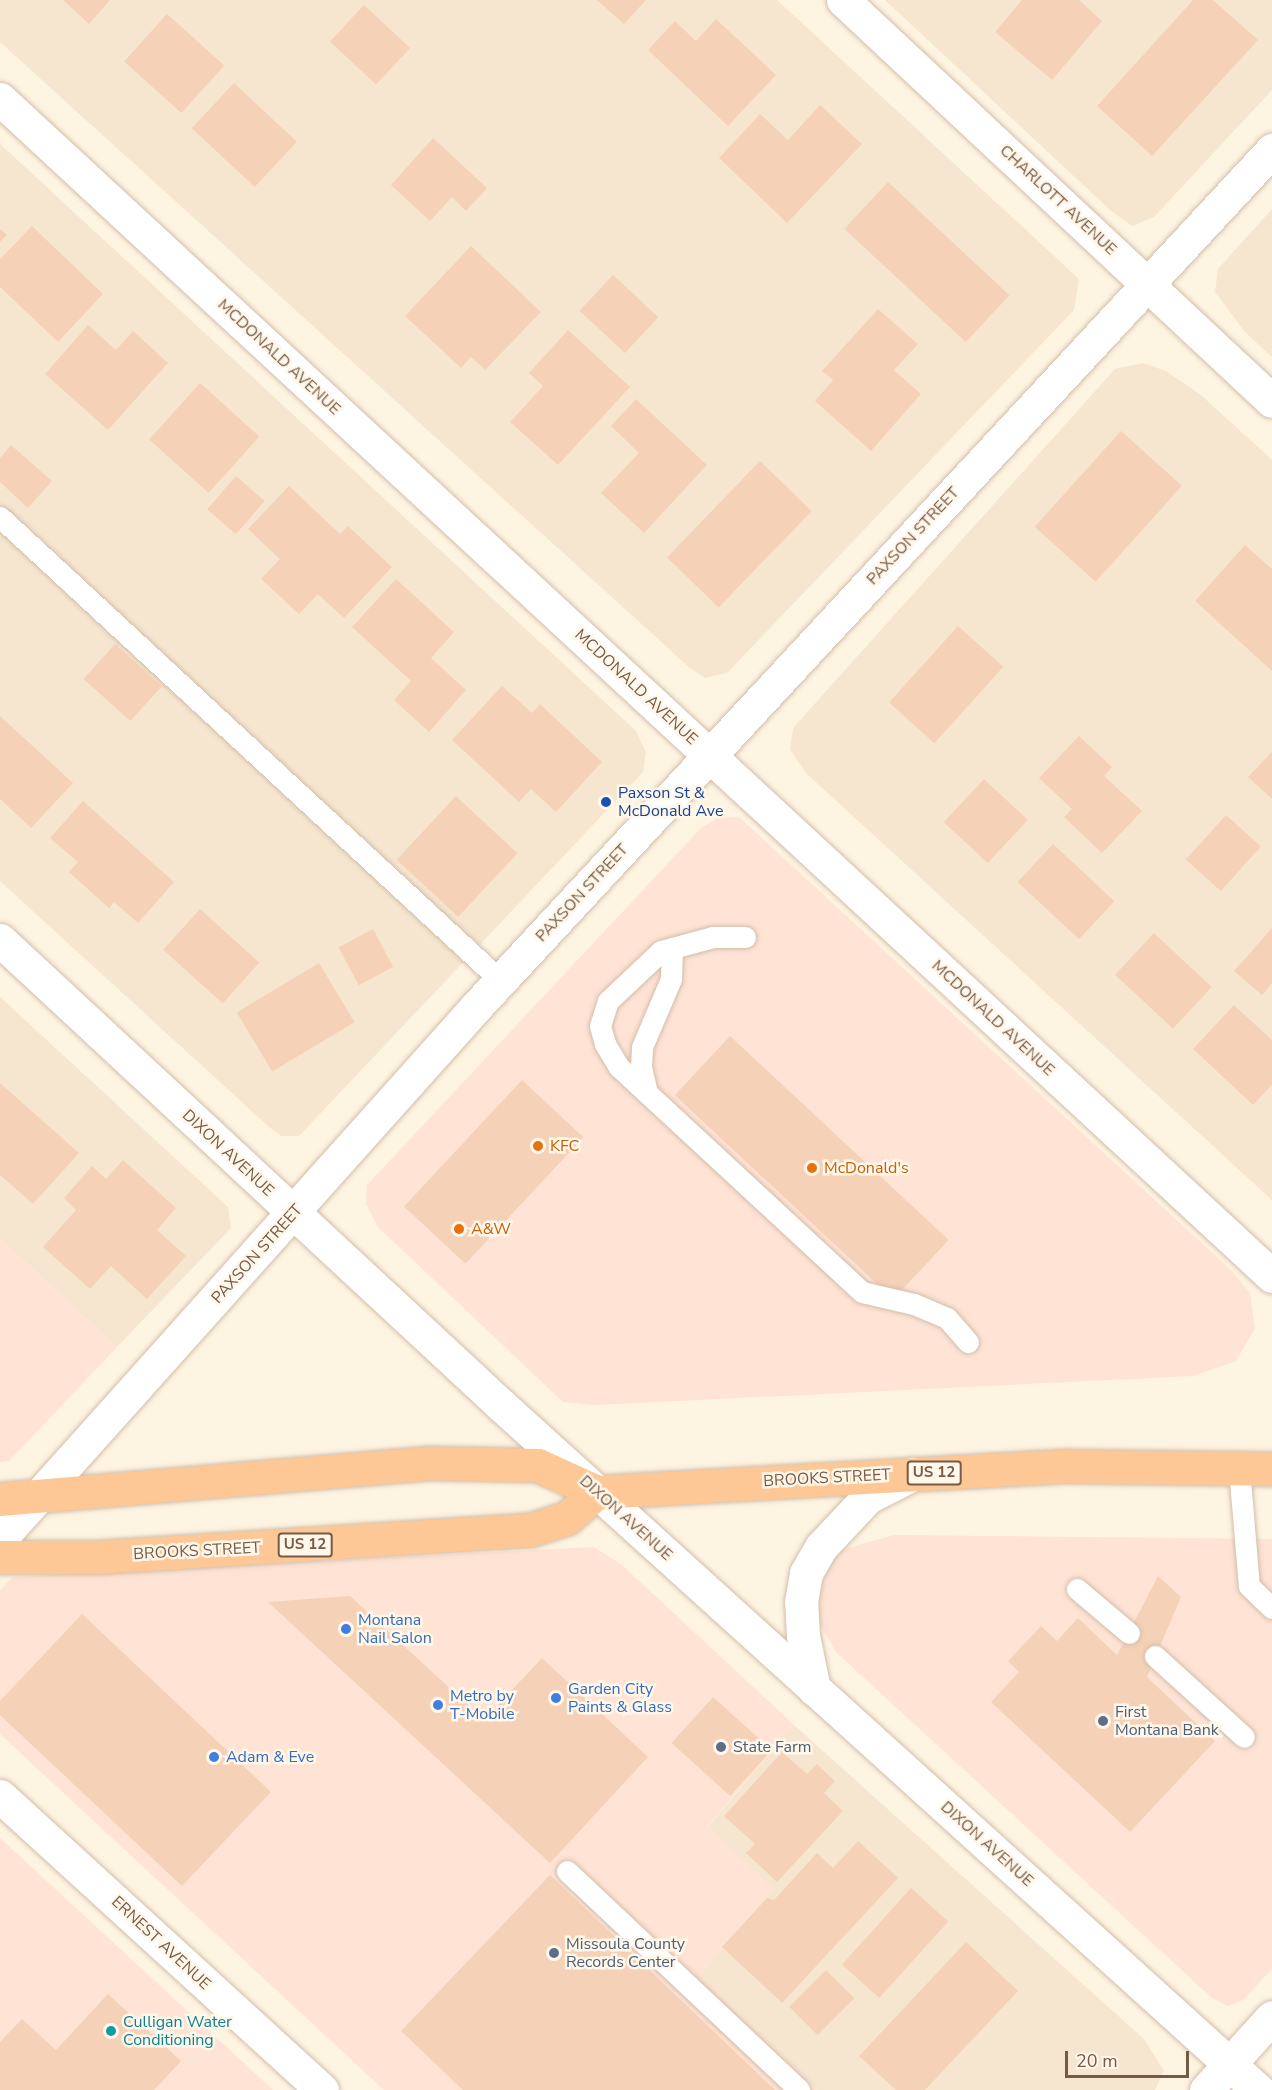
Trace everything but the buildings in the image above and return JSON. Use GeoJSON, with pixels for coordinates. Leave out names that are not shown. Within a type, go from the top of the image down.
{"type":"FeatureCollection","features":[{"type":"Feature","properties":{"kind":"highway","name":"BROOKS STREET"},"geometry":{"type":"LineString","coordinates":[[0,1499],[429,1463],[538,1465],[597,1492],[1067,1466],[1272,1469]]}},
{"type":"Feature","properties":{"kind":"highway","name":"BROOKS STREET"},"geometry":{"type":"LineString","coordinates":[[0,1557],[98,1557],[530,1530],[567,1518],[597,1492]]}},
{"type":"Feature","properties":{"kind":"street","name":"CHARLOTT AVENUE"},"geometry":{"type":"LineString","coordinates":[[843,0],[1272,401]]}},
{"type":"Feature","properties":{"kind":"street","name":"MCDONALD AVENUE"},"geometry":{"type":"LineString","coordinates":[[0,99],[1272,1276]]}},
{"type":"Feature","properties":{"kind":"street","name":"PAXSON STREET"},"geometry":{"type":"LineString","coordinates":[[0,1539],[35,1497],[293,1215],[501,981],[1272,150]]}},
{"type":"Feature","properties":{"kind":"street","name":"DIXON AVENUE"},"geometry":{"type":"LineString","coordinates":[[0,940],[293,1215],[1258,2090]]}},
{"type":"Feature","properties":{"kind":"street"},"geometry":{"type":"LineString","coordinates":[[814,1689],[803,1636],[801,1602],[806,1574],[821,1547],[868,1497],[913,1474]]}},
{"type":"Feature","properties":{"kind":"street","name":"ERNEST AVENUE"},"geometry":{"type":"LineString","coordinates":[[0,1796],[322,2090]]}},
{"type":"Feature","properties":{"kind":"street"},"geometry":{"type":"LineString","coordinates":[[1206,2090],[1272,2017]]}},
{"type":"Feature","properties":{"kind":"lane"},"geometry":{"type":"LineString","coordinates":[[0,517],[501,981]]}},
{"type":"Feature","properties":{"kind":"lane"},"geometry":{"type":"LineString","coordinates":[[745,937],[713,937],[661,951],[629,977],[608,1001],[600,1026],[619,1067],[862,1292],[914,1304],[947,1318],[968,1342]]}},
{"type":"Feature","properties":{"kind":"lane"},"geometry":{"type":"LineString","coordinates":[[647,1093],[641,1067],[642,1047],[671,979],[672,948]]}},
{"type":"Feature","properties":{"kind":"lane"},"geometry":{"type":"LineString","coordinates":[[1239,1468],[1249,1586],[1272,1608]]}},
{"type":"Feature","properties":{"kind":"lane"},"geometry":{"type":"LineString","coordinates":[[1077,1589],[1129,1633]]}},
{"type":"Feature","properties":{"kind":"lane"},"geometry":{"type":"LineString","coordinates":[[1155,1656],[1244,1737]]}},
{"type":"Feature","properties":{"kind":"lane"},"geometry":{"type":"LineString","coordinates":[[567,1871],[799,2090]]}},
{"type":"Feature","properties":{"kind":"shaded area"},"geometry":{"type":"Polygon","coordinates":[[[0,0],[777,0],[1079,279],[1074,310],[727,673],[705,678],[690,668],[0,42],[0,0]]]}},
{"type":"Feature","properties":{"kind":"shaded area"},"geometry":{"type":"Polygon","coordinates":[[[885,0],[1272,0],[1272,90],[1154,217],[1132,226],[1109,209],[885,0]]]}},
{"type":"Feature","properties":{"kind":"shaded area"},"geometry":{"type":"Polygon","coordinates":[[[0,144],[636,731],[646,752],[643,772],[299,1136],[281,1136],[269,1127],[0,881],[0,144]]]}},
{"type":"Feature","properties":{"kind":"shaded area"},"geometry":{"type":"Polygon","coordinates":[[[1272,209],[1272,357],[1245,332],[1215,292],[1218,269],[1272,209]]]}},
{"type":"Feature","properties":{"kind":"shaded area"},"geometry":{"type":"Polygon","coordinates":[[[1143,363],[1166,371],[1201,395],[1272,460],[1272,1200],[807,774],[790,750],[793,728],[1115,369],[1143,363]]]}},
{"type":"Feature","properties":{"kind":"shaded area"},"geometry":{"type":"Polygon","coordinates":[[[739,817],[1231,1270],[1250,1293],[1255,1328],[1236,1361],[1193,1376],[595,1405],[563,1402],[378,1227],[366,1204],[367,1185],[701,828],[718,818],[739,817]]]}},
{"type":"Feature","properties":{"kind":"shaded area"},"geometry":{"type":"Polygon","coordinates":[[[0,997],[228,1207],[231,1228],[117,1347],[0,1239],[0,997]]]}},
{"type":"Feature","properties":{"kind":"shaded area"},"geometry":{"type":"Polygon","coordinates":[[[0,1239],[117,1347],[9,1461],[0,1462],[0,1239]]]}},
{"type":"Feature","properties":{"kind":"shaded area"},"geometry":{"type":"Polygon","coordinates":[[[894,1535],[1272,1539],[1272,1969],[1243,2000],[1228,2006],[1212,1998],[836,1652],[817,1620],[822,1572],[837,1551],[894,1535]]]}},
{"type":"Feature","properties":{"kind":"shaded area"},"geometry":{"type":"Polygon","coordinates":[[[594,1547],[622,1565],[794,1725],[708,1826],[773,1889],[700,1976],[817,2090],[384,2090],[0,1734],[0,1590],[13,1577],[594,1547]]]}},
{"type":"Feature","properties":{"kind":"shaded area"},"geometry":{"type":"Polygon","coordinates":[[[794,1725],[1144,2039],[1164,2071],[1155,2090],[817,2090],[700,1976],[772,1889],[708,1827],[794,1725]]]}},
{"type":"Feature","properties":{"kind":"shaded area"},"geometry":{"type":"Polygon","coordinates":[[[0,1838],[273,2090],[0,2090],[0,1838]]]}},
{"type":"Feature","properties":{"kind":"place","name":"Paxson St & McDonald Ave"},"geometry":{"type":"Point","coordinates":[606,802]}},
{"type":"Feature","properties":{"kind":"place","name":"KFC"},"geometry":{"type":"Point","coordinates":[538,1146]}},
{"type":"Feature","properties":{"kind":"place","name":"McDonald's"},"geometry":{"type":"Point","coordinates":[812,1168]}},
{"type":"Feature","properties":{"kind":"place","name":"A&W"},"geometry":{"type":"Point","coordinates":[459,1229]}},
{"type":"Feature","properties":{"kind":"place","name":"Montana Nail Salon"},"geometry":{"type":"Point","coordinates":[346,1629]}},
{"type":"Feature","properties":{"kind":"place","name":"Garden City Paints & Glass"},"geometry":{"type":"Point","coordinates":[556,1698]}},
{"type":"Feature","properties":{"kind":"place","name":"Metro by T-Mobile"},"geometry":{"type":"Point","coordinates":[438,1705]}},
{"type":"Feature","properties":{"kind":"place","name":"First Montana Bank"},"geometry":{"type":"Point","coordinates":[1103,1721]}},
{"type":"Feature","properties":{"kind":"place","name":"State Farm"},"geometry":{"type":"Point","coordinates":[721,1747]}},
{"type":"Feature","properties":{"kind":"place","name":"Adam & Eve"},"geometry":{"type":"Point","coordinates":[214,1757]}},
{"type":"Feature","properties":{"kind":"place","name":"Missoula County Records Center"},"geometry":{"type":"Point","coordinates":[554,1953]}},
{"type":"Feature","properties":{"kind":"place","name":"Culligan Water Conditioning"},"geometry":{"type":"Point","coordinates":[111,2031]}}]}
